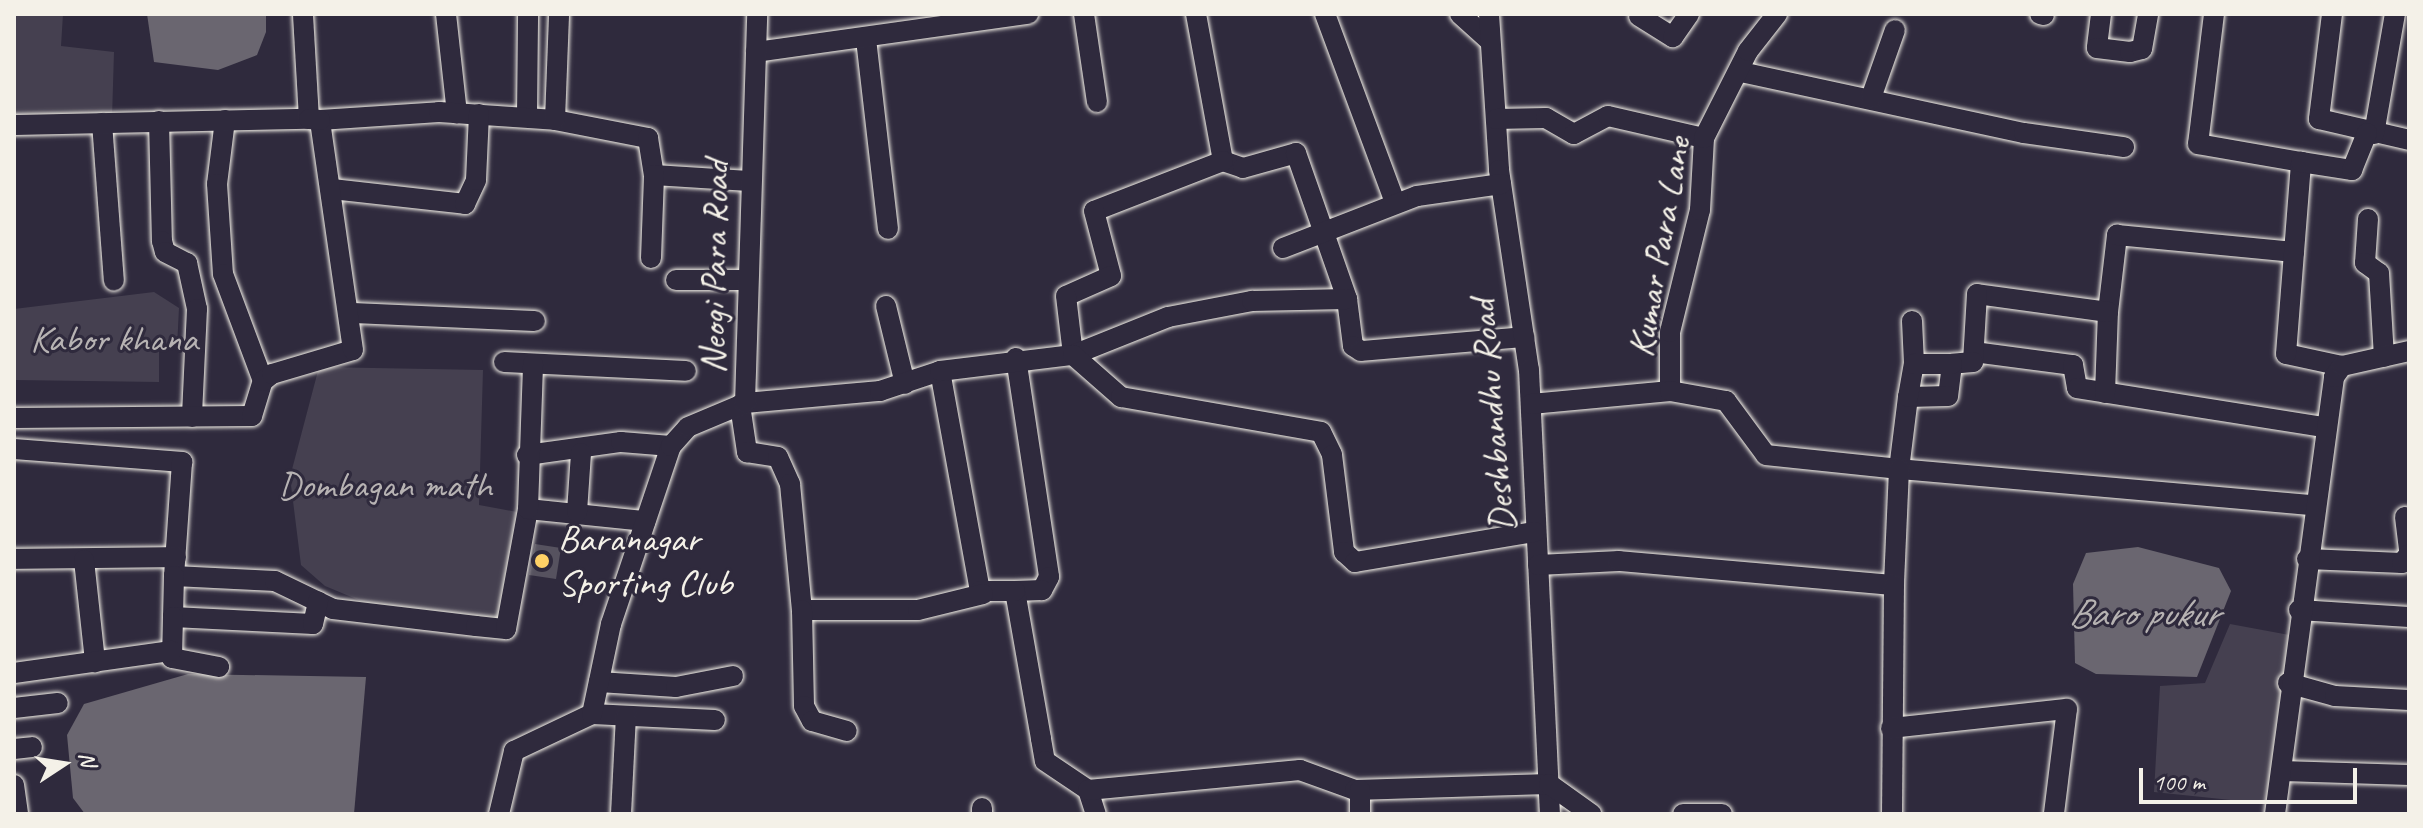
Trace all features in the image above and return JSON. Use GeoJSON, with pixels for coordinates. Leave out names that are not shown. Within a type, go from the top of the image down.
{"type":"FeatureCollection","features":[{"type":"Feature","properties":{"kind":"street"},"geometry":{"type":"LineString","coordinates":[[263,381],[353,350],[352,313],[332,189],[315,120],[303,14]]}},
{"type":"Feature","properties":{"kind":"street"},"geometry":{"type":"LineString","coordinates":[[446,14],[457,113]]}},
{"type":"Feature","properties":{"kind":"street"},"geometry":{"type":"LineString","coordinates":[[527,116],[528,14]]}},
{"type":"Feature","properties":{"kind":"street"},"geometry":{"type":"LineString","coordinates":[[555,120],[559,14]]}},
{"type":"Feature","properties":{"kind":"street","name":"Neogi Para Road"},"geometry":{"type":"LineString","coordinates":[[671,446],[688,427],[742,404],[757,14]]}},
{"type":"Feature","properties":{"kind":"street"},"geometry":{"type":"LineString","coordinates":[[756,52],[866,39],[961,19],[1028,14]]}},
{"type":"Feature","properties":{"kind":"street"},"geometry":{"type":"LineString","coordinates":[[1084,14],[1097,102]]}},
{"type":"Feature","properties":{"kind":"street"},"geometry":{"type":"LineString","coordinates":[[1196,14],[1223,161]]}},
{"type":"Feature","properties":{"kind":"street"},"geometry":{"type":"LineString","coordinates":[[1325,14],[1395,202]]}},
{"type":"Feature","properties":{"kind":"street"},"geometry":{"type":"LineString","coordinates":[[1460,14],[1490,41]]}},
{"type":"Feature","properties":{"kind":"street","name":"Deshbandhu Road"},"geometry":{"type":"LineString","coordinates":[[1489,14],[1501,184],[1531,404],[1550,814]]}},
{"type":"Feature","properties":{"kind":"street"},"geometry":{"type":"LineString","coordinates":[[1639,16],[1673,37],[1689,14]]}},
{"type":"Feature","properties":{"kind":"street","name":"Kumar Para Lane"},"geometry":{"type":"LineString","coordinates":[[1670,391],[1670,332],[1700,210],[1704,138],[1777,14]]}},
{"type":"Feature","properties":{"kind":"street"},"geometry":{"type":"LineString","coordinates":[[2101,14],[2097,48],[2130,52],[2142,49],[2148,14]]}},
{"type":"Feature","properties":{"kind":"street"},"geometry":{"type":"LineString","coordinates":[[2214,14],[2198,144],[2352,170],[2371,134],[2395,14]]}},
{"type":"Feature","properties":{"kind":"street"},"geometry":{"type":"LineString","coordinates":[[2332,14],[2319,119],[2371,134],[2409,140]]}},
{"type":"Feature","properties":{"kind":"street"},"geometry":{"type":"LineString","coordinates":[[1871,98],[1895,30]]}},
{"type":"Feature","properties":{"kind":"street"},"geometry":{"type":"LineString","coordinates":[[866,39],[888,229]]}},
{"type":"Feature","properties":{"kind":"street"},"geometry":{"type":"LineString","coordinates":[[1741,72],[2024,133],[2124,147]]}},
{"type":"Feature","properties":{"kind":"street"},"geometry":{"type":"LineString","coordinates":[[14,125],[315,120],[457,113],[527,116],[648,138],[654,175],[651,258]]}},
{"type":"Feature","properties":{"kind":"street"},"geometry":{"type":"LineString","coordinates":[[332,189],[465,204],[476,180],[479,114]]}},
{"type":"Feature","properties":{"kind":"street"},"geometry":{"type":"LineString","coordinates":[[1496,119],[1546,118],[1574,134],[1608,116],[1704,138]]}},
{"type":"Feature","properties":{"kind":"street"},"geometry":{"type":"LineString","coordinates":[[14,418],[252,416],[263,381],[223,274],[217,184],[225,120]]}},
{"type":"Feature","properties":{"kind":"street"},"geometry":{"type":"LineString","coordinates":[[159,121],[162,241],[165,252],[187,263],[197,309],[192,417]]}},
{"type":"Feature","properties":{"kind":"street"},"geometry":{"type":"LineString","coordinates":[[102,123],[114,281]]}},
{"type":"Feature","properties":{"kind":"street"},"geometry":{"type":"LineString","coordinates":[[1524,337],[1361,351],[1353,346],[1347,299],[1296,153],[1243,168],[1223,161],[1094,211],[1111,276],[1064,300],[1073,355],[1121,397],[1321,432],[1332,455],[1344,552],[1355,562],[1535,532]]}},
{"type":"Feature","properties":{"kind":"street"},"geometry":{"type":"LineString","coordinates":[[2301,162],[2286,354],[2342,366],[2409,351]]}},
{"type":"Feature","properties":{"kind":"street"},"geometry":{"type":"LineString","coordinates":[[654,175],[749,181]]}},
{"type":"Feature","properties":{"kind":"street"},"geometry":{"type":"LineString","coordinates":[[1283,248],[1324,228],[1395,202],[1501,184]]}},
{"type":"Feature","properties":{"kind":"street"},"geometry":{"type":"LineString","coordinates":[[2368,219],[2365,263],[2379,273],[2384,357]]}},
{"type":"Feature","properties":{"kind":"street"},"geometry":{"type":"LineString","coordinates":[[2105,393],[2108,312],[2117,235],[2294,252]]}},
{"type":"Feature","properties":{"kind":"street"},"geometry":{"type":"LineString","coordinates":[[676,280],[745,280]]}},
{"type":"Feature","properties":{"kind":"street"},"geometry":{"type":"LineString","coordinates":[[1914,364],[1971,364],[1982,292],[2108,312]]}},
{"type":"Feature","properties":{"kind":"street"},"geometry":{"type":"LineString","coordinates":[[847,731],[812,721],[804,706],[802,610],[790,484],[778,457],[747,452],[742,404],[905,384],[940,371],[1016,358],[1073,355],[1168,317],[1252,301],[1347,299]]}},
{"type":"Feature","properties":{"kind":"street"},"geometry":{"type":"LineString","coordinates":[[886,306],[905,384]]}},
{"type":"Feature","properties":{"kind":"street"},"geometry":{"type":"LineString","coordinates":[[352,313],[535,321]]}},
{"type":"Feature","properties":{"kind":"street"},"geometry":{"type":"LineString","coordinates":[[1892,814],[1894,585],[1899,469],[1914,364],[1912,321]]}},
{"type":"Feature","properties":{"kind":"street"},"geometry":{"type":"LineString","coordinates":[[1974,352],[2073,365],[2077,388],[2324,427]]}},
{"type":"Feature","properties":{"kind":"street"},"geometry":{"type":"LineString","coordinates":[[802,610],[918,610],[983,594],[1042,590],[1049,577],[1016,358]]}},
{"type":"Feature","properties":{"kind":"street"},"geometry":{"type":"LineString","coordinates":[[504,362],[686,371]]}},
{"type":"Feature","properties":{"kind":"street"},"geometry":{"type":"LineString","coordinates":[[14,559],[84,560],[175,567],[275,581],[318,602],[506,629],[528,509],[527,455],[533,364]]}},
{"type":"Feature","properties":{"kind":"street"},"geometry":{"type":"LineString","coordinates":[[1908,397],[1948,396],[1952,364]]}},
{"type":"Feature","properties":{"kind":"street"},"geometry":{"type":"LineString","coordinates":[[2275,814],[2282,771],[2288,683],[2324,427],[2342,366]]}},
{"type":"Feature","properties":{"kind":"street"},"geometry":{"type":"LineString","coordinates":[[940,371],[983,594]]}},
{"type":"Feature","properties":{"kind":"street"},"geometry":{"type":"LineString","coordinates":[[1531,404],[1670,391],[1736,407],[1766,455],[2314,505]]}},
{"type":"Feature","properties":{"kind":"street"},"geometry":{"type":"LineString","coordinates":[[527,455],[581,453],[621,442],[671,446],[645,521],[592,714]]}},
{"type":"Feature","properties":{"kind":"street"},"geometry":{"type":"LineString","coordinates":[[14,449],[182,462],[171,651],[176,661],[219,667]]}},
{"type":"Feature","properties":{"kind":"street"},"geometry":{"type":"LineString","coordinates":[[577,512],[581,453]]}},
{"type":"Feature","properties":{"kind":"street"},"geometry":{"type":"LineString","coordinates":[[528,509],[645,521]]}},
{"type":"Feature","properties":{"kind":"street"},"geometry":{"type":"LineString","coordinates":[[2307,559],[2402,563],[2409,553],[2405,517]]}},
{"type":"Feature","properties":{"kind":"street"},"geometry":{"type":"LineString","coordinates":[[84,560],[95,662]]}},
{"type":"Feature","properties":{"kind":"street"},"geometry":{"type":"LineString","coordinates":[[1538,565],[1619,561],[1894,585]]}},
{"type":"Feature","properties":{"kind":"street"},"geometry":{"type":"LineString","coordinates":[[1015,591],[1045,761],[1088,790],[1096,814]]}},
{"type":"Feature","properties":{"kind":"street"},"geometry":{"type":"LineString","coordinates":[[173,617],[313,624],[318,602]]}},
{"type":"Feature","properties":{"kind":"street"},"geometry":{"type":"LineString","coordinates":[[2299,610],[2409,617]]}},
{"type":"Feature","properties":{"kind":"street"},"geometry":{"type":"LineString","coordinates":[[14,673],[171,651]]}},
{"type":"Feature","properties":{"kind":"street"},"geometry":{"type":"LineString","coordinates":[[599,682],[676,687],[733,676]]}},
{"type":"Feature","properties":{"kind":"street"},"geometry":{"type":"LineString","coordinates":[[2288,683],[2335,696],[2409,700]]}},
{"type":"Feature","properties":{"kind":"street"},"geometry":{"type":"LineString","coordinates":[[14,708],[58,703]]}},
{"type":"Feature","properties":{"kind":"street"},"geometry":{"type":"LineString","coordinates":[[1891,728],[2067,709],[2054,814]]}},
{"type":"Feature","properties":{"kind":"street"},"geometry":{"type":"LineString","coordinates":[[499,814],[514,751],[592,714],[715,720]]}},
{"type":"Feature","properties":{"kind":"street"},"geometry":{"type":"LineString","coordinates":[[621,814],[626,716]]}},
{"type":"Feature","properties":{"kind":"street"},"geometry":{"type":"LineString","coordinates":[[1088,790],[1300,770],[1360,790],[1549,784],[1591,814]]}},
{"type":"Feature","properties":{"kind":"street"},"geometry":{"type":"LineString","coordinates":[[2282,771],[2409,775]]}},
{"type":"Feature","properties":{"kind":"street"},"geometry":{"type":"LineString","coordinates":[[14,785],[18,814]]}},
{"type":"Feature","properties":{"kind":"street"},"geometry":{"type":"LineString","coordinates":[[1360,790],[1360,814]]}},
{"type":"Feature","properties":{"kind":"street"},"geometry":{"type":"LineString","coordinates":[[1683,814],[1722,814]]}},
{"type":"Feature","properties":{"kind":"green space"},"geometry":{"type":"Polygon","coordinates":[[[14,14],[63,14],[61,46],[114,52],[112,118],[14,120],[14,14]]]}},
{"type":"Feature","properties":{"kind":"green space","name":"Kabor khana"},"geometry":{"type":"Polygon","coordinates":[[[154,292],[179,308],[177,348],[159,347],[159,382],[15,380],[14,309],[154,292]]]}},
{"type":"Feature","properties":{"kind":"green space","name":"Dombagan math"},"geometry":{"type":"Polygon","coordinates":[[[319,367],[483,370],[479,505],[528,514],[500,619],[373,606],[325,586],[301,565],[290,477],[319,367]]]}},
{"type":"Feature","properties":{"kind":"green space"},"geometry":{"type":"Polygon","coordinates":[[[2230,624],[2290,635],[2269,804],[2154,792],[2160,686],[2205,683],[2230,624]]]}},
{"type":"Feature","properties":{"kind":"water"},"geometry":{"type":"Polygon","coordinates":[[[147,14],[266,14],[266,32],[257,55],[218,70],[154,62],[147,14]]]}},
{"type":"Feature","properties":{"kind":"water","name":"Baro pukur"},"geometry":{"type":"Polygon","coordinates":[[[2138,547],[2219,568],[2231,591],[2197,677],[2096,674],[2075,663],[2073,584],[2086,553],[2138,547]]]}},
{"type":"Feature","properties":{"kind":"water"},"geometry":{"type":"Polygon","coordinates":[[[188,674],[366,677],[354,814],[85,814],[73,798],[67,735],[84,704],[188,674]]]}},
{"type":"Feature","properties":{"kind":"building","name":"Baranagar Sporting Club"},"geometry":{"type":"Polygon","coordinates":[[[535,544],[561,548],[556,579],[529,575],[535,544]]]}},
{"type":"Feature","properties":{"kind":"place","name":"Baranagar Sporting Club"},"geometry":{"type":"Point","coordinates":[542,561]}}]}
